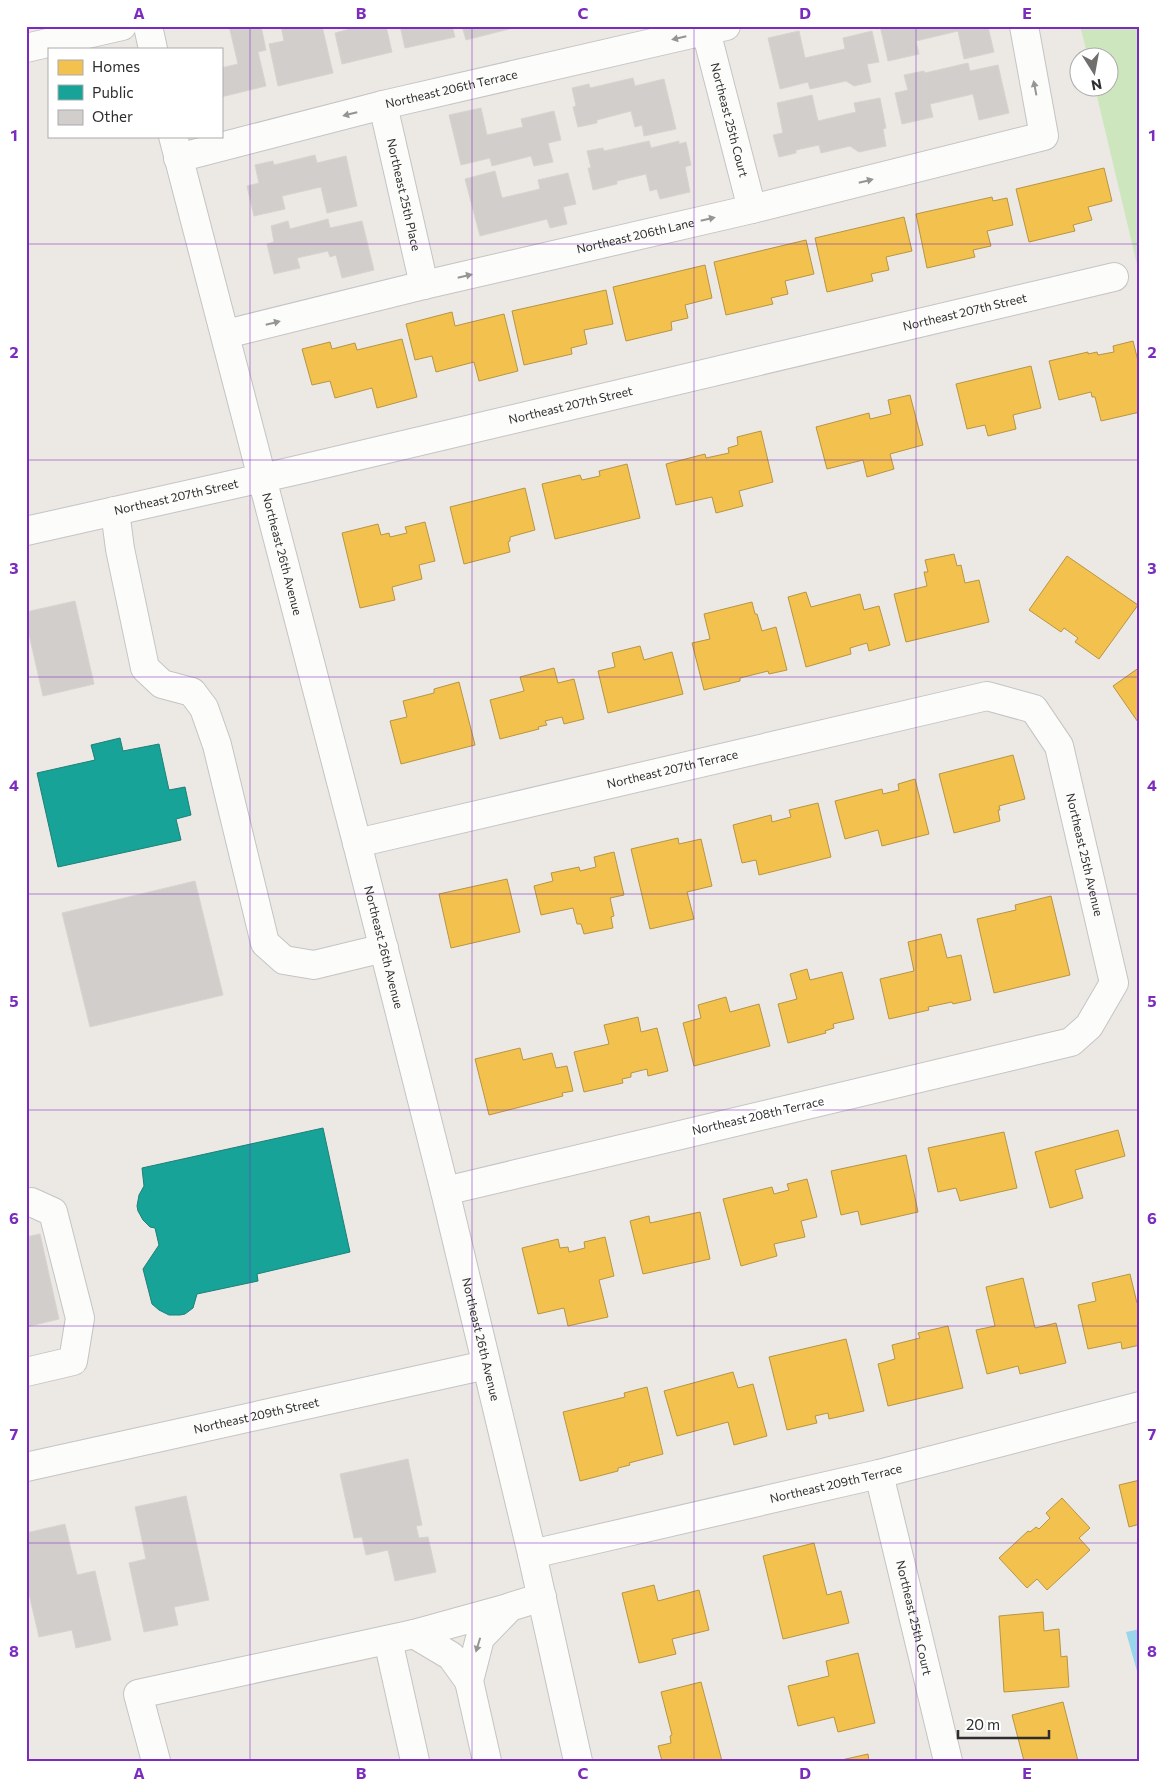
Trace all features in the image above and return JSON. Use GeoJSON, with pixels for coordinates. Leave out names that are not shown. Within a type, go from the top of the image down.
{"type":"FeatureCollection","features":[{"type":"Feature","properties":{"kind":"street"},"geometry":{"type":"LineString","coordinates":[[26,48],[122,26]]}},
{"type":"Feature","properties":{"kind":"street"},"geometry":{"type":"LineString","coordinates":[[148,26],[153,48]]}},
{"type":"Feature","properties":{"kind":"street","name":"Northeast 206th Lane"},"geometry":{"type":"LineString","coordinates":[[226,334],[424,285],[752,209],[1044,136],[1024,26]]}},
{"type":"Feature","properties":{"kind":"street","name":"Northeast 206th Terrace"},"geometry":{"type":"LineString","coordinates":[[222,138],[383,106],[716,29]]}},
{"type":"Feature","properties":{"kind":"street","name":"Northeast 25th Court"},"geometry":{"type":"LineString","coordinates":[[716,29],[752,209]]}},
{"type":"Feature","properties":{"kind":"street","name":"Northeast 25th Place"},"geometry":{"type":"LineString","coordinates":[[383,106],[424,285]]}},
{"type":"Feature","properties":{"kind":"street","name":"Northeast 206th Terrace"},"geometry":{"type":"LineString","coordinates":[[176,147],[221,138]]}},
{"type":"Feature","properties":{"kind":"street","name":"Northeast 26th Avenue"},"geometry":{"type":"LineString","coordinates":[[176,147],[226,334],[445,1191],[532,1554],[578,1761]]}},
{"type":"Feature","properties":{"kind":"street","name":"Northeast 207th Street"},"geometry":{"type":"LineString","coordinates":[[26,531],[262,478],[1114,277]]}},
{"type":"Feature","properties":{"kind":"street"},"geometry":{"type":"LineString","coordinates":[[115,511],[120,549],[145,668],[162,684],[192,692],[204,708],[217,745],[265,943],[284,960],[314,965],[384,948]]}},
{"type":"Feature","properties":{"kind":"street","name":"Northeast 207th Terrace"},"geometry":{"type":"LineString","coordinates":[[357,843],[987,696]]}},
{"type":"Feature","properties":{"kind":"street","name":"Northeast 25th Avenue"},"geometry":{"type":"LineString","coordinates":[[987,696],[1034,709],[1059,746],[1114,983],[1089,1026],[1071,1042]]}},
{"type":"Feature","properties":{"kind":"street","name":"Northeast 208th Terrace"},"geometry":{"type":"LineString","coordinates":[[445,1191],[1071,1042]]}},
{"type":"Feature","properties":{"kind":"street"},"geometry":{"type":"LineString","coordinates":[[26,1203],[31,1202],[53,1212],[80,1318],[73,1361],[26,1372]]}},
{"type":"Feature","properties":{"kind":"street","name":"Northeast 209th Street"},"geometry":{"type":"LineString","coordinates":[[26,1467],[486,1365]]}},
{"type":"Feature","properties":{"kind":"street","name":"Northeast 209th Terrace"},"geometry":{"type":"LineString","coordinates":[[532,1554],[879,1474],[1140,1406]]}},
{"type":"Feature","properties":{"kind":"street","name":"Northeast 25th Court"},"geometry":{"type":"LineString","coordinates":[[879,1474],[948,1761]]}},
{"type":"Feature","properties":{"kind":"street"},"geometry":{"type":"LineString","coordinates":[[156,1761],[138,1694],[414,1634],[542,1598]]}},
{"type":"Feature","properties":{"kind":"street"},"geometry":{"type":"LineString","coordinates":[[469,1681],[480,1638],[510,1607]]}},
{"type":"Feature","properties":{"kind":"street"},"geometry":{"type":"LineString","coordinates":[[414,1634],[451,1656],[469,1681],[487,1761]]}},
{"type":"Feature","properties":{"kind":"street"},"geometry":{"type":"LineString","coordinates":[[388,1640],[415,1761]]}},
{"type":"Feature","properties":{"kind":"green space"},"geometry":{"type":"Polygon","coordinates":[[[1080,26],[1140,26],[1140,277],[1097,98],[1118,98],[1118,48],[1086,48],[1080,26]]]}},
{"type":"Feature","properties":{"kind":"water"},"geometry":{"type":"Polygon","coordinates":[[[1140,1629],[1140,1682],[1126,1632],[1140,1629]]]}},
{"type":"Feature","properties":{"kind":"building: Homes"},"geometry":{"type":"Polygon","coordinates":[[[1104,168],[1112,201],[1088,207],[1092,220],[1073,225],[1075,231],[1029,242],[1016,189],[1104,168]]]}},
{"type":"Feature","properties":{"kind":"building: Homes"},"geometry":{"type":"Polygon","coordinates":[[[992,197],[993,201],[1007,198],[1013,225],[987,231],[991,246],[973,250],[975,257],[927,268],[916,214],[992,197]]]}},
{"type":"Feature","properties":{"kind":"building: Homes"},"geometry":{"type":"Polygon","coordinates":[[[904,217],[912,251],[886,257],[889,270],[871,274],[873,281],[827,292],[815,238],[904,217]]]}},
{"type":"Feature","properties":{"kind":"building: Homes"},"geometry":{"type":"Polygon","coordinates":[[[806,240],[814,274],[785,281],[788,294],[771,298],[773,304],[726,315],[714,262],[806,240]]]}},
{"type":"Feature","properties":{"kind":"building: Homes"},"geometry":{"type":"Polygon","coordinates":[[[705,265],[712,298],[685,305],[688,318],[671,322],[672,330],[626,341],[613,287],[705,265]]]}},
{"type":"Feature","properties":{"kind":"building: Homes"},"geometry":{"type":"Polygon","coordinates":[[[606,290],[613,324],[584,330],[587,344],[571,348],[572,354],[524,365],[512,311],[606,290]]]}},
{"type":"Feature","properties":{"kind":"building: Homes"},"geometry":{"type":"Polygon","coordinates":[[[452,312],[455,326],[504,314],[518,371],[479,381],[474,362],[436,372],[432,356],[415,360],[406,324],[452,312]]]}},
{"type":"Feature","properties":{"kind":"building: Homes"},"geometry":{"type":"Polygon","coordinates":[[[402,339],[417,397],[377,408],[372,388],[335,398],[330,381],[312,385],[302,349],[330,342],[332,349],[355,343],[357,350],[402,339]]]}},
{"type":"Feature","properties":{"kind":"building: Homes"},"geometry":{"type":"Polygon","coordinates":[[[1133,341],[1140,369],[1140,412],[1101,421],[1095,397],[1092,397],[1091,392],[1059,400],[1049,361],[1088,352],[1088,354],[1097,352],[1098,355],[1114,352],[1113,346],[1133,341]]]}},
{"type":"Feature","properties":{"kind":"building: Homes"},"geometry":{"type":"Polygon","coordinates":[[[1031,366],[1041,408],[1013,415],[1016,429],[988,436],[985,425],[967,429],[956,384],[1031,366]]]}},
{"type":"Feature","properties":{"kind":"building: Homes"},"geometry":{"type":"Polygon","coordinates":[[[910,395],[923,445],[890,454],[894,469],[867,477],[863,460],[827,469],[816,427],[869,413],[870,419],[891,414],[888,400],[910,395]]]}},
{"type":"Feature","properties":{"kind":"building: Homes"},"geometry":{"type":"Polygon","coordinates":[[[761,431],[773,482],[739,491],[743,506],[716,513],[712,497],[676,505],[666,464],[705,454],[706,458],[729,453],[728,448],[738,445],[737,437],[761,431]]]}},
{"type":"Feature","properties":{"kind":"building: Homes"},"geometry":{"type":"Polygon","coordinates":[[[627,464],[640,518],[555,539],[542,484],[580,475],[582,480],[600,476],[599,471],[627,464]]]}},
{"type":"Feature","properties":{"kind":"building: Homes"},"geometry":{"type":"Polygon","coordinates":[[[525,488],[535,530],[510,537],[508,542],[510,552],[464,564],[450,507],[525,488]]]}},
{"type":"Feature","properties":{"kind":"building: Homes"},"geometry":{"type":"Polygon","coordinates":[[[425,522],[435,561],[419,565],[422,579],[392,587],[395,600],[360,608],[342,533],[378,524],[381,535],[389,533],[390,537],[407,533],[405,527],[425,522]]]}},
{"type":"Feature","properties":{"kind":"building: Homes"},"geometry":{"type":"Polygon","coordinates":[[[954,554],[957,566],[961,565],[965,583],[979,580],[989,622],[906,642],[894,594],[927,586],[924,572],[928,572],[925,560],[954,554]]]}},
{"type":"Feature","properties":{"kind":"building: Homes"},"geometry":{"type":"Polygon","coordinates":[[[1067,556],[1138,605],[1099,659],[1075,642],[1078,638],[1064,628],[1061,632],[1029,610],[1067,556]]]}},
{"type":"Feature","properties":{"kind":"building: Homes"},"geometry":{"type":"Polygon","coordinates":[[[806,592],[811,607],[860,594],[864,610],[879,606],[890,645],[869,651],[867,643],[850,648],[851,654],[806,667],[788,597],[806,592]]]}},
{"type":"Feature","properties":{"kind":"building: Homes"},"geometry":{"type":"Polygon","coordinates":[[[752,602],[762,631],[776,627],[787,670],[769,674],[768,671],[740,678],[740,681],[704,690],[692,643],[710,639],[704,614],[752,602]]]}},
{"type":"Feature","properties":{"kind":"building: Homes"},"geometry":{"type":"Polygon","coordinates":[[[640,646],[644,660],[672,652],[683,694],[608,713],[598,671],[615,667],[612,653],[640,646]]]}},
{"type":"Feature","properties":{"kind":"building: Homes"},"geometry":{"type":"Polygon","coordinates":[[[1140,667],[1140,725],[1113,686],[1140,667]]]}},
{"type":"Feature","properties":{"kind":"building: Homes"},"geometry":{"type":"Polygon","coordinates":[[[554,668],[558,683],[574,679],[584,719],[564,724],[562,717],[545,721],[547,725],[538,727],[539,729],[500,739],[490,700],[524,691],[520,677],[554,668]]]}},
{"type":"Feature","properties":{"kind":"building: Homes"},"geometry":{"type":"Polygon","coordinates":[[[459,682],[475,745],[401,764],[390,721],[407,717],[403,701],[434,693],[434,689],[459,682]]]}},
{"type":"Feature","properties":{"kind":"building: Homes"},"geometry":{"type":"Polygon","coordinates":[[[1013,755],[1025,799],[999,806],[1000,821],[954,833],[939,774],[1013,755]]]}},
{"type":"Feature","properties":{"kind":"building: Homes"},"geometry":{"type":"Polygon","coordinates":[[[915,779],[929,834],[882,846],[878,830],[845,839],[835,801],[882,789],[883,794],[899,790],[898,784],[915,779]]]}},
{"type":"Feature","properties":{"kind":"building: Homes"},"geometry":{"type":"Polygon","coordinates":[[[818,803],[831,857],[759,875],[756,860],[742,863],[733,825],[771,815],[772,822],[791,817],[789,810],[818,803]]]}},
{"type":"Feature","properties":{"kind":"building: Homes"},"geometry":{"type":"Polygon","coordinates":[[[678,838],[679,844],[701,839],[712,886],[687,892],[694,919],[650,929],[631,849],[678,838]]]}},
{"type":"Feature","properties":{"kind":"building: Homes"},"geometry":{"type":"Polygon","coordinates":[[[614,852],[624,895],[610,898],[614,916],[611,917],[613,928],[584,934],[581,924],[577,924],[573,908],[541,915],[534,886],[553,881],[551,873],[579,867],[580,871],[596,867],[594,857],[614,852]]]}},
{"type":"Feature","properties":{"kind":"building: Homes"},"geometry":{"type":"Polygon","coordinates":[[[507,879],[520,932],[451,948],[439,894],[507,879]]]}},
{"type":"Feature","properties":{"kind":"building: Homes"},"geometry":{"type":"Polygon","coordinates":[[[1051,896],[1070,975],[994,993],[977,919],[1016,910],[1015,905],[1051,896]]]}},
{"type":"Feature","properties":{"kind":"building: Homes"},"geometry":{"type":"Polygon","coordinates":[[[941,934],[947,958],[961,955],[971,1000],[928,1007],[929,1010],[889,1019],[880,979],[914,971],[908,942],[941,934]]]}},
{"type":"Feature","properties":{"kind":"building: Homes"},"geometry":{"type":"Polygon","coordinates":[[[807,969],[810,980],[842,972],[854,1019],[833,1024],[834,1028],[825,1031],[826,1033],[788,1043],[778,1004],[797,999],[790,974],[807,969]]]}},
{"type":"Feature","properties":{"kind":"building: Homes"},"geometry":{"type":"Polygon","coordinates":[[[726,997],[730,1012],[759,1004],[770,1046],[694,1066],[683,1023],[701,1018],[698,1005],[726,997]]]}},
{"type":"Feature","properties":{"kind":"building: Homes"},"geometry":{"type":"Polygon","coordinates":[[[638,1017],[641,1032],[657,1028],[668,1071],[648,1076],[647,1069],[631,1073],[631,1077],[622,1079],[623,1083],[584,1092],[574,1052],[609,1044],[604,1025],[638,1017]]]}},
{"type":"Feature","properties":{"kind":"building: Homes"},"geometry":{"type":"Polygon","coordinates":[[[520,1048],[523,1060],[552,1053],[556,1068],[567,1066],[573,1091],[562,1093],[563,1096],[489,1115],[475,1059],[520,1048]]]}},
{"type":"Feature","properties":{"kind":"building: Homes"},"geometry":{"type":"Polygon","coordinates":[[[1118,1130],[1125,1156],[1075,1170],[1083,1198],[1050,1208],[1035,1152],[1118,1130]]]}},
{"type":"Feature","properties":{"kind":"building: Homes"},"geometry":{"type":"Polygon","coordinates":[[[1004,1132],[1017,1188],[960,1201],[956,1188],[938,1192],[928,1148],[1004,1132]]]}},
{"type":"Feature","properties":{"kind":"building: Homes"},"geometry":{"type":"Polygon","coordinates":[[[906,1155],[918,1212],[861,1225],[858,1211],[841,1215],[831,1171],[906,1155]]]}},
{"type":"Feature","properties":{"kind":"building: Homes"},"geometry":{"type":"Polygon","coordinates":[[[807,1179],[817,1217],[801,1221],[805,1237],[774,1244],[777,1256],[741,1266],[723,1199],[772,1187],[774,1194],[789,1190],[787,1184],[807,1179]]]}},
{"type":"Feature","properties":{"kind":"building: Homes"},"geometry":{"type":"Polygon","coordinates":[[[700,1212],[710,1259],[643,1274],[630,1221],[649,1216],[650,1223],[700,1212]]]}},
{"type":"Feature","properties":{"kind":"building: Homes"},"geometry":{"type":"Polygon","coordinates":[[[605,1237],[614,1276],[599,1280],[608,1317],[568,1326],[564,1308],[538,1314],[522,1248],[558,1239],[560,1248],[568,1247],[569,1252],[585,1248],[584,1242],[605,1237]]]}},
{"type":"Feature","properties":{"kind":"building: Homes"},"geometry":{"type":"Polygon","coordinates":[[[1130,1274],[1137,1303],[1140,1303],[1140,1345],[1122,1349],[1121,1342],[1088,1349],[1078,1305],[1096,1301],[1092,1283],[1130,1274]]]}},
{"type":"Feature","properties":{"kind":"building: Homes"},"geometry":{"type":"Polygon","coordinates":[[[1023,1278],[1035,1328],[1056,1323],[1066,1363],[1020,1374],[1018,1366],[987,1374],[976,1330],[995,1326],[986,1287],[1023,1278]]]}},
{"type":"Feature","properties":{"kind":"building: Homes"},"geometry":{"type":"Polygon","coordinates":[[[948,1326],[963,1388],[888,1406],[878,1364],[895,1359],[892,1345],[920,1338],[918,1333],[948,1326]]]}},
{"type":"Feature","properties":{"kind":"building: Homes"},"geometry":{"type":"Polygon","coordinates":[[[846,1339],[864,1411],[829,1419],[828,1413],[815,1416],[817,1423],[787,1430],[769,1357],[846,1339]]]}},
{"type":"Feature","properties":{"kind":"building: Homes"},"geometry":{"type":"Polygon","coordinates":[[[733,1372],[738,1388],[753,1384],[767,1436],[734,1445],[728,1422],[677,1436],[664,1391],[733,1372]]]}},
{"type":"Feature","properties":{"kind":"building: Homes"},"geometry":{"type":"Polygon","coordinates":[[[647,1387],[663,1454],[629,1463],[630,1465],[618,1468],[618,1471],[580,1481],[563,1412],[625,1397],[624,1393],[647,1387]]]}},
{"type":"Feature","properties":{"kind":"building: Homes"},"geometry":{"type":"Polygon","coordinates":[[[1140,1480],[1140,1524],[1129,1527],[1119,1485],[1140,1480]]]}},
{"type":"Feature","properties":{"kind":"building: Homes"},"geometry":{"type":"Polygon","coordinates":[[[1062,1498],[1090,1528],[1079,1538],[1090,1550],[1047,1590],[1037,1579],[1027,1588],[999,1558],[1028,1531],[1030,1532],[1036,1527],[1039,1529],[1050,1518],[1046,1513],[1062,1498]]]}},
{"type":"Feature","properties":{"kind":"building: Homes"},"geometry":{"type":"Polygon","coordinates":[[[814,1543],[827,1595],[841,1591],[849,1623],[783,1639],[763,1556],[814,1543]]]}},
{"type":"Feature","properties":{"kind":"building: Homes"},"geometry":{"type":"Polygon","coordinates":[[[654,1585],[658,1601],[699,1590],[709,1630],[672,1639],[676,1654],[639,1663],[622,1593],[654,1585]]]}},
{"type":"Feature","properties":{"kind":"building: Homes"},"geometry":{"type":"Polygon","coordinates":[[[1043,1612],[1044,1631],[1059,1629],[1061,1657],[1067,1656],[1069,1687],[1004,1692],[999,1616],[1043,1612]]]}},
{"type":"Feature","properties":{"kind":"building: Homes"},"geometry":{"type":"Polygon","coordinates":[[[858,1653],[875,1723],[838,1732],[834,1717],[798,1726],[788,1686],[829,1676],[826,1661],[858,1653]]]}},
{"type":"Feature","properties":{"kind":"building: Homes"},"geometry":{"type":"Polygon","coordinates":[[[701,1682],[722,1761],[662,1761],[658,1746],[671,1743],[670,1736],[672,1735],[661,1692],[701,1682]]]}},
{"type":"Feature","properties":{"kind":"building: Homes"},"geometry":{"type":"Polygon","coordinates":[[[1063,1702],[1078,1761],[1024,1761],[1012,1715],[1063,1702]]]}},
{"type":"Feature","properties":{"kind":"building: Homes"},"geometry":{"type":"Polygon","coordinates":[[[868,1754],[869,1761],[837,1761],[868,1754]]]}},
{"type":"Feature","properties":{"kind":"building: Public"},"geometry":{"type":"Polygon","coordinates":[[[120,738],[123,751],[159,744],[169,790],[185,787],[191,815],[176,819],[181,840],[58,867],[37,773],[95,760],[91,745],[120,738]]]}},
{"type":"Feature","properties":{"kind":"building: Public"},"geometry":{"type":"Polygon","coordinates":[[[323,1128],[350,1252],[257,1274],[258,1281],[197,1294],[193,1308],[185,1314],[169,1315],[152,1304],[143,1269],[159,1245],[155,1228],[150,1227],[143,1220],[138,1211],[139,1195],[144,1186],[142,1168],[323,1128]]]}},
{"type":"Feature","properties":{"kind":"building: Other"},"geometry":{"type":"Polygon","coordinates":[[[229,26],[261,26],[266,50],[258,52],[266,86],[222,97],[222,68],[238,64],[229,26]]]}},
{"type":"Feature","properties":{"kind":"building: Other"},"geometry":{"type":"Polygon","coordinates":[[[281,26],[322,26],[333,73],[278,86],[269,44],[284,41],[281,26]]]}},
{"type":"Feature","properties":{"kind":"building: Other"},"geometry":{"type":"Polygon","coordinates":[[[361,26],[386,26],[392,52],[342,64],[335,33],[361,26]]]}},
{"type":"Feature","properties":{"kind":"building: Other"},"geometry":{"type":"Polygon","coordinates":[[[400,26],[452,26],[455,37],[405,48],[400,26]]]}},
{"type":"Feature","properties":{"kind":"building: Other"},"geometry":{"type":"Polygon","coordinates":[[[462,26],[521,26],[466,40],[462,26]]]}},
{"type":"Feature","properties":{"kind":"building: Other"},"geometry":{"type":"Polygon","coordinates":[[[880,26],[992,26],[988,27],[994,52],[964,59],[958,31],[916,41],[919,54],[888,61],[880,26]]]}},
{"type":"Feature","properties":{"kind":"building: Other"},"geometry":{"type":"Polygon","coordinates":[[[799,31],[805,58],[845,49],[843,38],[872,31],[879,62],[867,64],[871,82],[854,86],[846,81],[810,89],[808,82],[780,89],[768,38],[799,31]]]}},
{"type":"Feature","properties":{"kind":"building: Other"},"geometry":{"type":"Polygon","coordinates":[[[968,63],[970,71],[998,65],[1009,113],[979,120],[973,94],[930,104],[933,117],[902,124],[895,93],[908,90],[904,75],[924,71],[925,73],[968,63]]]}},
{"type":"Feature","properties":{"kind":"building: Other"},"geometry":{"type":"Polygon","coordinates":[[[633,78],[635,86],[664,79],[676,129],[644,136],[642,125],[635,127],[631,111],[597,120],[597,123],[578,127],[573,107],[576,106],[572,88],[589,84],[590,88],[633,78]]]}},
{"type":"Feature","properties":{"kind":"building: Other"},"geometry":{"type":"Polygon","coordinates":[[[812,95],[818,121],[856,112],[854,103],[880,98],[886,128],[883,129],[886,146],[859,152],[850,146],[821,153],[819,145],[796,150],[796,153],[779,157],[773,135],[783,133],[777,103],[812,95]]]}},
{"type":"Feature","properties":{"kind":"building: Other"},"geometry":{"type":"Polygon","coordinates":[[[481,108],[487,135],[523,127],[521,119],[554,111],[561,140],[548,143],[553,162],[534,166],[531,156],[492,166],[490,158],[461,165],[449,115],[481,108]]]}},
{"type":"Feature","properties":{"kind":"building: Other"},"geometry":{"type":"Polygon","coordinates":[[[649,141],[651,148],[679,141],[679,144],[686,142],[691,165],[685,167],[690,192],[660,199],[657,189],[650,191],[646,174],[617,181],[617,184],[593,190],[588,168],[591,168],[587,151],[603,148],[604,151],[649,141]]]}},
{"type":"Feature","properties":{"kind":"building: Other"},"geometry":{"type":"Polygon","coordinates":[[[315,155],[317,163],[346,156],[357,206],[327,213],[321,187],[282,196],[285,209],[254,216],[247,186],[259,183],[255,165],[273,161],[274,165],[315,155]]]}},
{"type":"Feature","properties":{"kind":"building: Other"},"geometry":{"type":"Polygon","coordinates":[[[495,171],[502,198],[540,189],[538,180],[568,173],[576,204],[563,207],[567,224],[550,228],[547,219],[480,236],[465,179],[495,171]]]}},
{"type":"Feature","properties":{"kind":"building: Other"},"geometry":{"type":"Polygon","coordinates":[[[328,219],[330,228],[362,221],[374,270],[342,278],[336,255],[330,257],[328,251],[297,258],[300,268],[274,274],[267,244],[274,242],[271,226],[288,221],[290,229],[328,219]]]}},
{"type":"Feature","properties":{"kind":"building: Other"},"geometry":{"type":"Polygon","coordinates":[[[75,601],[94,684],[43,696],[26,621],[26,612],[75,601]]]}},
{"type":"Feature","properties":{"kind":"building: Other"},"geometry":{"type":"Polygon","coordinates":[[[195,881],[223,995],[90,1027],[62,913],[195,881]]]}},
{"type":"Feature","properties":{"kind":"building: Other"},"geometry":{"type":"Polygon","coordinates":[[[40,1234],[59,1319],[26,1327],[26,1237],[40,1234]]]}},
{"type":"Feature","properties":{"kind":"building: Other"},"geometry":{"type":"Polygon","coordinates":[[[408,1459],[422,1525],[416,1526],[419,1538],[428,1537],[436,1572],[395,1581],[388,1550],[366,1555],[362,1537],[354,1538],[340,1474],[408,1459]]]}},
{"type":"Feature","properties":{"kind":"building: Other"},"geometry":{"type":"Polygon","coordinates":[[[186,1496],[209,1600],[174,1607],[178,1625],[144,1632],[129,1563],[146,1559],[135,1507],[186,1496]]]}},
{"type":"Feature","properties":{"kind":"building: Other"},"geometry":{"type":"Polygon","coordinates":[[[65,1524],[77,1575],[95,1571],[111,1640],[76,1648],[72,1630],[39,1637],[26,1581],[26,1533],[65,1524]]]}}]}
